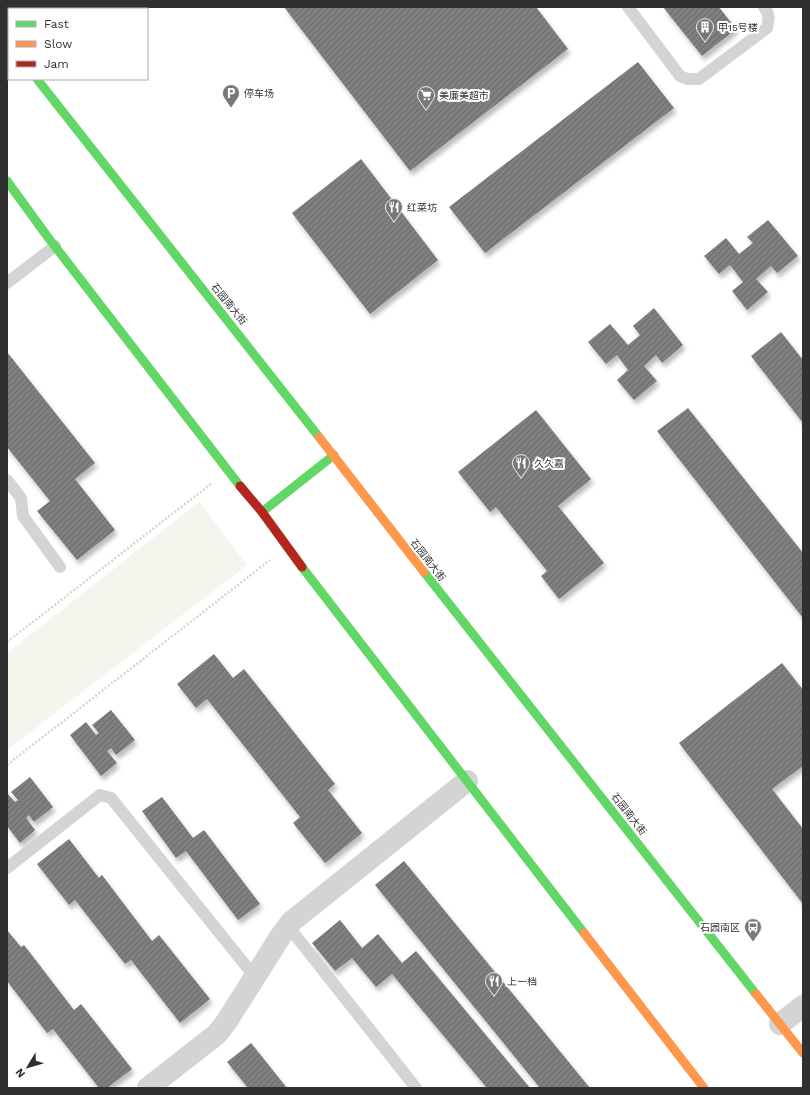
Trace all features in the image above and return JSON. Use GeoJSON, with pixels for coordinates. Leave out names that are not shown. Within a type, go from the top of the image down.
{"type":"FeatureCollection","features":[{"type":"Feature","properties":{"kind":"main road","name":"石园南大街"},"geometry":{"type":"LineString","coordinates":[[39,80],[115,180],[334,455],[367,500],[803,1053]]}},
{"type":"Feature","properties":{"kind":"main road"},"geometry":{"type":"LineString","coordinates":[[7,181],[223,465],[262,512],[287,547],[704,1088]]}},
{"type":"Feature","properties":{"kind":"main road"},"geometry":{"type":"LineString","coordinates":[[262,512],[334,455]]}},
{"type":"Feature","properties":{"kind":"street"},"geometry":{"type":"LineString","coordinates":[[148,1088],[217,1034],[227,1021],[288,926],[467,781]]}},
{"type":"Feature","properties":{"kind":"street"},"geometry":{"type":"LineString","coordinates":[[780,1024],[803,1006]]}},
{"type":"Feature","properties":{"kind":"lane"},"geometry":{"type":"LineString","coordinates":[[628,7],[680,76],[687,79],[699,79],[767,28],[769,19],[768,12],[764,7]]}},
{"type":"Feature","properties":{"kind":"lane"},"geometry":{"type":"LineString","coordinates":[[7,283],[55,246]]}},
{"type":"Feature","properties":{"kind":"lane"},"geometry":{"type":"LineString","coordinates":[[7,480],[21,498],[23,516],[60,567]]}},
{"type":"Feature","properties":{"kind":"lane"},"geometry":{"type":"LineString","coordinates":[[7,868],[100,795],[111,798],[255,977]]}},
{"type":"Feature","properties":{"kind":"lane"},"geometry":{"type":"LineString","coordinates":[[288,926],[416,1088]]}},
{"type":"Feature","properties":{"kind":"path"},"geometry":{"type":"LineString","coordinates":[[7,642],[228,470]]}},
{"type":"Feature","properties":{"kind":"path"},"geometry":{"type":"LineString","coordinates":[[7,765],[287,547]]}},
{"type":"Feature","properties":{"kind":"shaded area"},"geometry":{"type":"Polygon","coordinates":[[[199,502],[247,565],[7,750],[7,653],[199,502]]]}},
{"type":"Feature","properties":{"kind":"building","name":"美廉美超市"},"geometry":{"type":"Polygon","coordinates":[[[284,7],[536,7],[568,49],[410,171],[284,7]]]}},
{"type":"Feature","properties":{"kind":"building","name":"甲15号楼"},"geometry":{"type":"Polygon","coordinates":[[[663,7],[719,7],[736,29],[702,56],[663,7]]]}},
{"type":"Feature","properties":{"kind":"building"},"geometry":{"type":"Polygon","coordinates":[[[638,62],[674,108],[485,253],[449,207],[638,62]]]}},
{"type":"Feature","properties":{"kind":"building"},"geometry":{"type":"Polygon","coordinates":[[[361,159],[438,260],[370,314],[292,213],[361,159]]]}},
{"type":"Feature","properties":{"kind":"building"},"geometry":{"type":"Polygon","coordinates":[[[768,220],[798,256],[777,273],[771,266],[756,279],[768,292],[747,310],[732,291],[743,282],[730,265],[719,274],[704,256],[726,238],[739,254],[753,243],[747,237],[768,220]]]}},
{"type":"Feature","properties":{"kind":"building"},"geometry":{"type":"Polygon","coordinates":[[[654,308],[683,345],[662,363],[656,355],[644,366],[657,381],[634,400],[617,380],[628,370],[617,355],[606,364],[588,342],[610,324],[628,345],[640,335],[633,326],[654,308]]]}},
{"type":"Feature","properties":{"kind":"building"},"geometry":{"type":"Polygon","coordinates":[[[781,332],[803,360],[803,423],[751,356],[781,332]]]}},
{"type":"Feature","properties":{"kind":"building"},"geometry":{"type":"Polygon","coordinates":[[[7,352],[95,463],[75,479],[115,530],[77,560],[37,511],[50,501],[7,447],[7,352]]]}},
{"type":"Feature","properties":{"kind":"building"},"geometry":{"type":"Polygon","coordinates":[[[688,408],[803,553],[803,618],[657,431],[688,408]]]}},
{"type":"Feature","properties":{"kind":"building"},"geometry":{"type":"Polygon","coordinates":[[[536,410],[591,479],[558,506],[604,563],[559,599],[541,576],[547,571],[496,507],[490,512],[458,472],[536,410]]]}},
{"type":"Feature","properties":{"kind":"building"},"geometry":{"type":"Polygon","coordinates":[[[214,654],[233,678],[244,669],[335,784],[328,790],[362,833],[325,863],[293,823],[300,817],[207,699],[196,708],[177,684],[214,654]]]}},
{"type":"Feature","properties":{"kind":"building"},"geometry":{"type":"Polygon","coordinates":[[[782,663],[803,690],[803,766],[772,789],[803,829],[803,904],[679,743],[782,663]]]}},
{"type":"Feature","properties":{"kind":"building"},"geometry":{"type":"Polygon","coordinates":[[[111,710],[135,740],[116,755],[111,748],[107,751],[117,763],[101,776],[70,735],[86,722],[96,735],[99,733],[92,725],[111,710]]]}},
{"type":"Feature","properties":{"kind":"building"},"geometry":{"type":"Polygon","coordinates":[[[30,777],[53,807],[34,822],[29,815],[26,818],[35,830],[20,843],[7,826],[7,793],[15,802],[18,800],[11,792],[30,777]]]}},
{"type":"Feature","properties":{"kind":"building"},"geometry":{"type":"Polygon","coordinates":[[[162,797],[193,838],[204,830],[260,904],[238,920],[186,851],[176,858],[142,811],[162,797]]]}},
{"type":"Feature","properties":{"kind":"building"},"geometry":{"type":"Polygon","coordinates":[[[69,839],[99,878],[102,875],[152,941],[159,935],[210,999],[180,1023],[131,960],[125,964],[75,900],[69,905],[37,864],[69,839]]]}},
{"type":"Feature","properties":{"kind":"building"},"geometry":{"type":"Polygon","coordinates":[[[404,861],[590,1088],[540,1088],[375,885],[404,861]]]}},
{"type":"Feature","properties":{"kind":"building"},"geometry":{"type":"Polygon","coordinates":[[[340,920],[362,948],[378,934],[402,963],[416,951],[530,1088],[487,1088],[392,974],[376,987],[352,958],[335,971],[312,943],[340,920]]]}},
{"type":"Feature","properties":{"kind":"building"},"geometry":{"type":"Polygon","coordinates":[[[7,930],[21,947],[24,945],[74,1010],[81,1004],[132,1069],[107,1088],[99,1088],[53,1029],[47,1033],[7,981],[7,930]]]}},
{"type":"Feature","properties":{"kind":"building"},"geometry":{"type":"Polygon","coordinates":[[[251,1043],[287,1088],[248,1088],[227,1062],[251,1043]]]}},
{"type":"Feature","properties":{"kind":"traffic: fast"},"geometry":{"type":"LineString","coordinates":[[38,80],[319,437]]}},
{"type":"Feature","properties":{"kind":"traffic: fast"},"geometry":{"type":"LineString","coordinates":[[7,181],[47,236],[240,486]]}},
{"type":"Feature","properties":{"kind":"traffic: fast"},"geometry":{"type":"LineString","coordinates":[[262,512],[334,455]]}},
{"type":"Feature","properties":{"kind":"traffic: fast"},"geometry":{"type":"LineString","coordinates":[[302,567],[584,933]]}},
{"type":"Feature","properties":{"kind":"traffic: fast"},"geometry":{"type":"LineString","coordinates":[[424,572],[756,994]]}},
{"type":"Feature","properties":{"kind":"traffic: slow"},"geometry":{"type":"LineString","coordinates":[[319,437],[424,572]]}},
{"type":"Feature","properties":{"kind":"traffic: slow"},"geometry":{"type":"LineString","coordinates":[[584,933],[704,1088]]}},
{"type":"Feature","properties":{"kind":"traffic: slow"},"geometry":{"type":"LineString","coordinates":[[756,994],[803,1053]]}},
{"type":"Feature","properties":{"kind":"traffic: jam"},"geometry":{"type":"LineString","coordinates":[[240,486],[262,512],[302,567]]}},
{"type":"Feature","properties":{"kind":"place","name":"甲15号楼"},"geometry":{"type":"Point","coordinates":[705,42]}},
{"type":"Feature","properties":{"kind":"place","name":"停车场"},"geometry":{"type":"Point","coordinates":[231,108]}},
{"type":"Feature","properties":{"kind":"place","name":"美廉美超市"},"geometry":{"type":"Point","coordinates":[426,110]}},
{"type":"Feature","properties":{"kind":"place","name":"红菜坊"},"geometry":{"type":"Point","coordinates":[394,222]}},
{"type":"Feature","properties":{"kind":"place","name":"久久嘉"},"geometry":{"type":"Point","coordinates":[521,478]}},
{"type":"Feature","properties":{"kind":"place","name":"石园南区"},"geometry":{"type":"Point","coordinates":[753,942]}},
{"type":"Feature","properties":{"kind":"place","name":"上一档"},"geometry":{"type":"Point","coordinates":[494,996]}}]}
